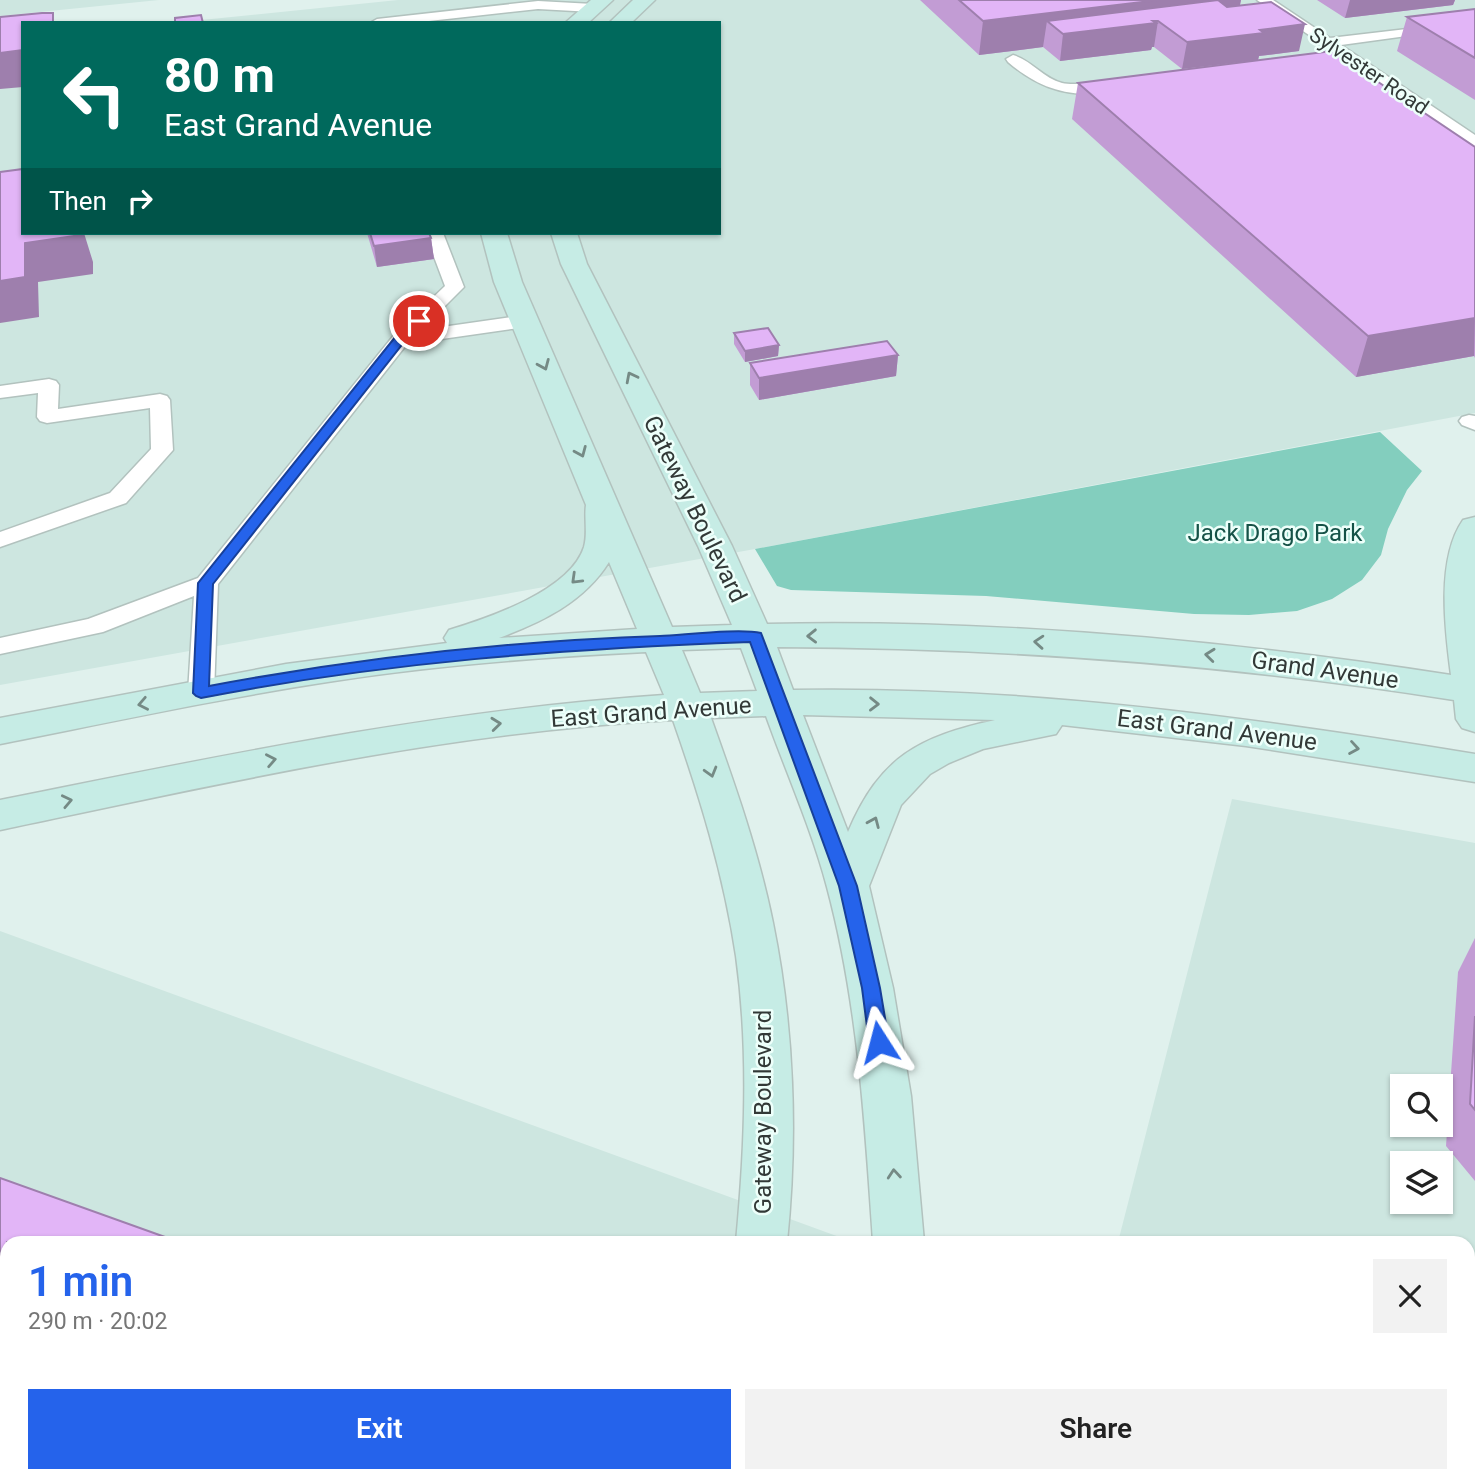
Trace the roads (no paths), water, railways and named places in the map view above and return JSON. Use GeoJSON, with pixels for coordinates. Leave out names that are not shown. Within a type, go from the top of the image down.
{"type":"FeatureCollection","features":[{"type":"Feature","properties":{"kind":"main road"},"geometry":{"type":"LineString","coordinates":[[621,21],[645,0]]}},
{"type":"Feature","properties":{"kind":"main road"},"geometry":{"type":"LineString","coordinates":[[577,21],[598,4]]}},
{"type":"Feature","properties":{"kind":"main road","name":"Gateway Boulevard"},"geometry":{"type":"LineString","coordinates":[[494,235],[500,258],[525,321],[688,708],[706,757],[743,885],[762,989],[768,1092],[762,1236]]}},
{"type":"Feature","properties":{"kind":"main road","name":"Gateway Boulevard"},"geometry":{"type":"LineString","coordinates":[[565,235],[575,264],[715,546],[755,637],[848,886],[871,988],[887,1096],[899,1236]]}},
{"type":"Feature","properties":{"kind":"main road"},"geometry":{"type":"LineString","coordinates":[[379,663],[493,629],[532,613],[563,591],[598,554],[604,526],[599,495]]}},
{"type":"Feature","properties":{"kind":"main road"},"geometry":{"type":"LineString","coordinates":[[1474,700],[1466,649],[1464,585],[1469,541],[1475,527]]}},
{"type":"Feature","properties":{"kind":"main road","name":"Grand Avenue"},"geometry":{"type":"LineString","coordinates":[[755,637],[930,636],[1174,652],[1339,671],[1474,700]]}},
{"type":"Feature","properties":{"kind":"main road"},"geometry":{"type":"LineString","coordinates":[[0,731],[295,675],[379,663],[528,648],[755,637]]}},
{"type":"Feature","properties":{"kind":"main road","name":"East Grand Avenue"},"geometry":{"type":"LineString","coordinates":[[0,815],[386,739],[550,718],[781,704],[988,707],[1125,719],[1262,734],[1475,768]]}},
{"type":"Feature","properties":{"kind":"main road"},"geometry":{"type":"LineString","coordinates":[[848,886],[887,795],[905,774],[930,755],[961,743],[1015,729],[1125,719]]}},
{"type":"Feature","properties":{"kind":"lane","name":"Sylvester Road"},"geometry":{"type":"LineString","coordinates":[[1264,0],[1475,142]]}},
{"type":"Feature","properties":{"kind":"lane"},"geometry":{"type":"LineString","coordinates":[[392,21],[484,9],[598,4]]}},
{"type":"Feature","properties":{"kind":"lane"},"geometry":{"type":"LineString","coordinates":[[1327,43],[1454,26]]}},
{"type":"Feature","properties":{"kind":"lane"},"geometry":{"type":"LineString","coordinates":[[1013,58],[1046,84],[1072,90],[1129,88]]}},
{"type":"Feature","properties":{"kind":"lane"},"geometry":{"type":"LineString","coordinates":[[1328,62],[1351,59]]}},
{"type":"Feature","properties":{"kind":"lane"},"geometry":{"type":"LineString","coordinates":[[0,646],[94,626],[206,583],[401,339],[455,287],[435,235]]}},
{"type":"Feature","properties":{"kind":"lane"},"geometry":{"type":"LineString","coordinates":[[401,339],[525,321]]}},
{"type":"Feature","properties":{"kind":"lane"},"geometry":{"type":"LineString","coordinates":[[0,392],[49,385],[47,417],[160,400],[162,450],[118,498],[0,540]]}},
{"type":"Feature","properties":{"kind":"lane"},"geometry":{"type":"LineString","coordinates":[[201,693],[206,583]]}},
{"type":"Feature","properties":{"kind":"park label","name":"Jack Drago Park"},"geometry":{"type":"Point","coordinates":[1275,533]}}]}
